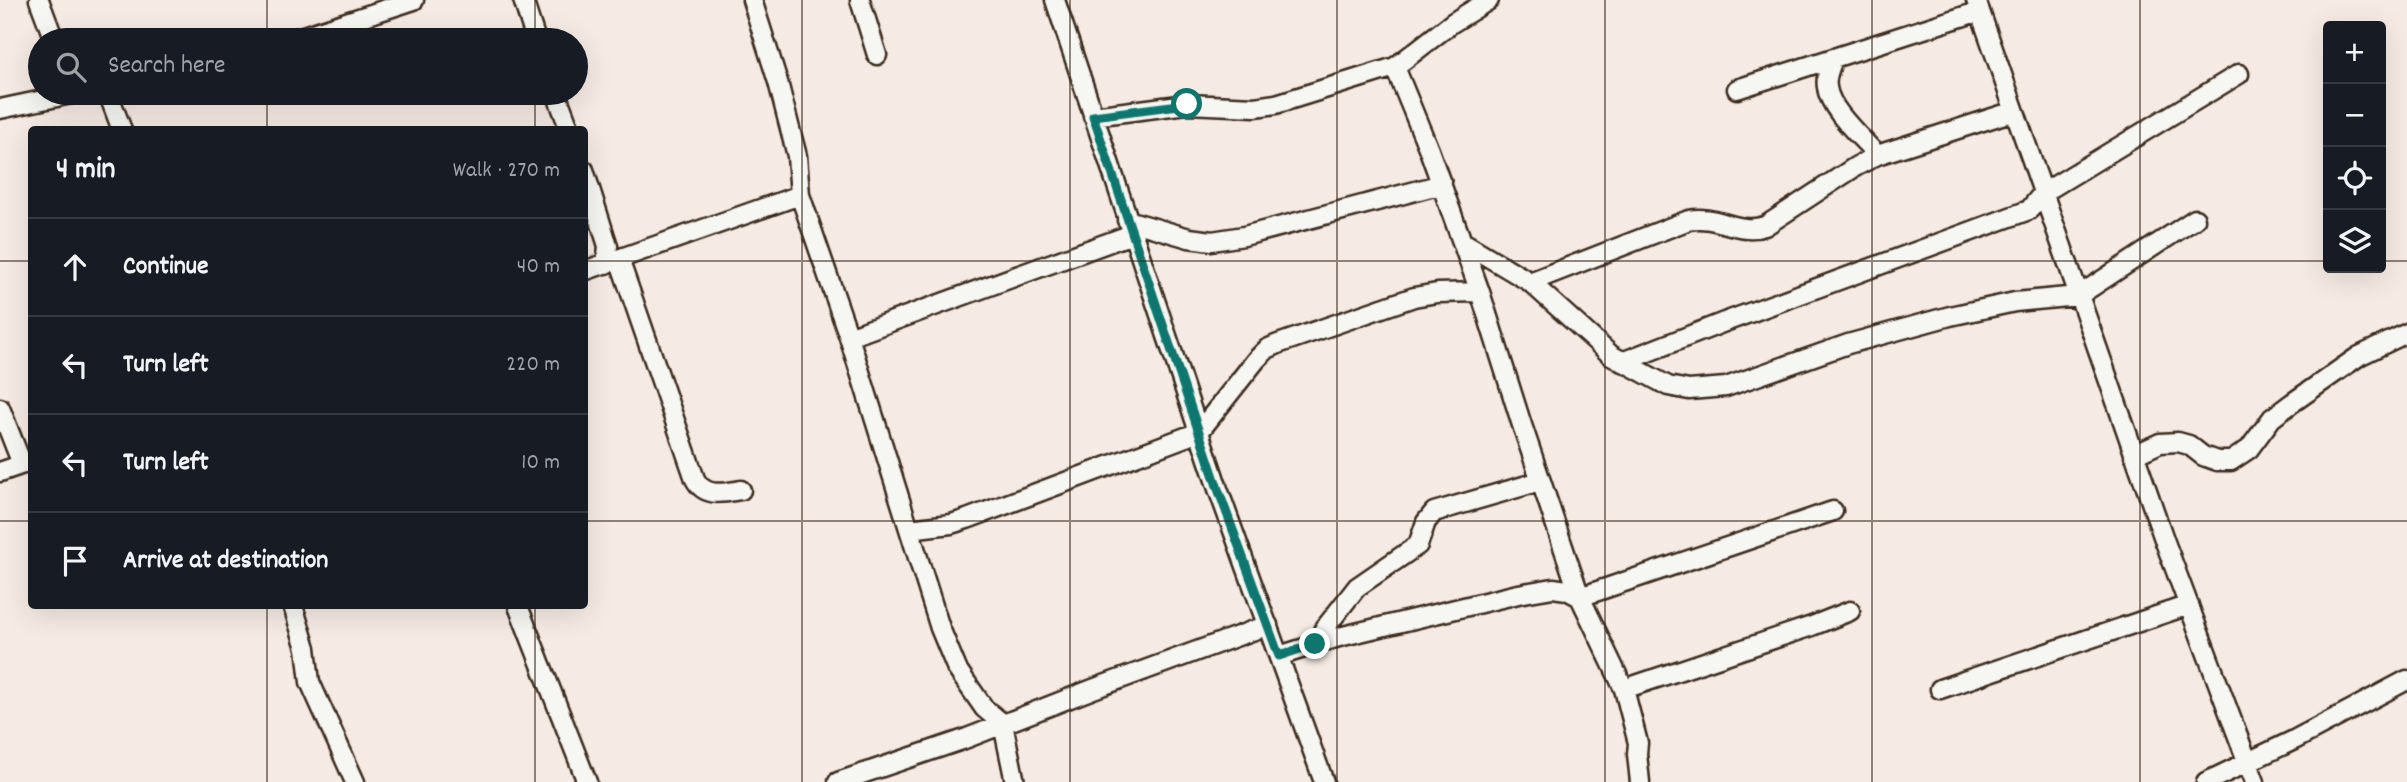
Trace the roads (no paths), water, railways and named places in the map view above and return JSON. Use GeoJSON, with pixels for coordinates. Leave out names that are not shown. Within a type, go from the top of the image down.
{"type":"FeatureCollection","features":[{"type":"Feature","properties":{"kind":"street"},"geometry":{"type":"LineString","coordinates":[[39,0],[50,28]]}},
{"type":"Feature","properties":{"kind":"street"},"geometry":{"type":"LineString","coordinates":[[327,28],[414,0]]}},
{"type":"Feature","properties":{"kind":"street"},"geometry":{"type":"LineString","coordinates":[[523,0],[532,28]]}},
{"type":"Feature","properties":{"kind":"street"},"geometry":{"type":"LineString","coordinates":[[752,0],[797,156],[800,195],[849,337],[940,628],[957,670],[984,708],[1003,724],[1015,782]]}},
{"type":"Feature","properties":{"kind":"street"},"geometry":{"type":"LineString","coordinates":[[860,0],[877,55]]}},
{"type":"Feature","properties":{"kind":"street"},"geometry":{"type":"LineString","coordinates":[[1055,0],[1199,432],[1324,782]]}},
{"type":"Feature","properties":{"kind":"street"},"geometry":{"type":"LineString","coordinates":[[1093,116],[1187,104],[1255,107],[1276,104],[1395,67],[1452,23],[1489,0]]}},
{"type":"Feature","properties":{"kind":"street"},"geometry":{"type":"LineString","coordinates":[[1737,89],[1833,59],[1978,6],[2134,455],[2255,782]]}},
{"type":"Feature","properties":{"kind":"street"},"geometry":{"type":"LineString","coordinates":[[1833,59],[1827,76],[1827,88],[1832,103],[1877,155]]}},
{"type":"Feature","properties":{"kind":"street"},"geometry":{"type":"LineString","coordinates":[[1395,67],[1442,184],[1480,292],[1580,597],[1624,689],[1638,743],[1640,782]]}},
{"type":"Feature","properties":{"kind":"street"},"geometry":{"type":"LineString","coordinates":[[1622,362],[1721,323],[2011,219],[2029,210],[2043,193],[2239,74]]}},
{"type":"Feature","properties":{"kind":"street"},"geometry":{"type":"LineString","coordinates":[[0,109],[28,103]]}},
{"type":"Feature","properties":{"kind":"street"},"geometry":{"type":"LineString","coordinates":[[113,105],[120,126]]}},
{"type":"Feature","properties":{"kind":"street"},"geometry":{"type":"LineString","coordinates":[[561,105],[568,126]]}},
{"type":"Feature","properties":{"kind":"street"},"geometry":{"type":"LineString","coordinates":[[1530,282],[1689,220],[1702,217],[1740,229],[1765,226],[1877,155],[2014,110]]}},
{"type":"Feature","properties":{"kind":"street"},"geometry":{"type":"LineString","coordinates":[[588,183],[612,261],[695,479],[700,488],[707,492],[741,490]]}},
{"type":"Feature","properties":{"kind":"street"},"geometry":{"type":"LineString","coordinates":[[849,337],[1130,227],[1212,241],[1244,236],[1442,184]]}},
{"type":"Feature","properties":{"kind":"street"},"geometry":{"type":"LineString","coordinates":[[588,270],[800,195]]}},
{"type":"Feature","properties":{"kind":"street"},"geometry":{"type":"LineString","coordinates":[[1462,242],[1530,282],[1611,355],[1668,386],[1689,390],[1718,388],[1848,344],[1950,316],[2015,302],[2078,296],[2195,219]]}},
{"type":"Feature","properties":{"kind":"street"},"geometry":{"type":"LineString","coordinates":[[909,529],[967,519],[1199,432],[1267,349],[1414,298],[1437,293],[1480,292]]}},
{"type":"Feature","properties":{"kind":"street"},"geometry":{"type":"LineString","coordinates":[[2134,455],[2160,443],[2178,442],[2189,445],[2203,456],[2217,461],[2231,461],[2249,449],[2272,418],[2292,403],[2359,356],[2407,333]]}},
{"type":"Feature","properties":{"kind":"street"},"geometry":{"type":"LineString","coordinates":[[0,408],[27,463],[0,472]]}},
{"type":"Feature","properties":{"kind":"street"},"geometry":{"type":"LineString","coordinates":[[1315,644],[1357,587],[1418,545],[1426,522],[1434,512],[1541,481]]}},
{"type":"Feature","properties":{"kind":"street"},"geometry":{"type":"LineString","coordinates":[[1279,656],[1429,615],[1553,588],[1567,590],[1580,597],[1833,511]]}},
{"type":"Feature","properties":{"kind":"street"},"geometry":{"type":"LineString","coordinates":[[1940,689],[2189,605]]}},
{"type":"Feature","properties":{"kind":"street"},"geometry":{"type":"LineString","coordinates":[[294,609],[306,648],[310,681],[355,782]]}},
{"type":"Feature","properties":{"kind":"street"},"geometry":{"type":"LineString","coordinates":[[519,609],[587,782]]}},
{"type":"Feature","properties":{"kind":"street"},"geometry":{"type":"LineString","coordinates":[[1624,689],[1850,611]]}},
{"type":"Feature","properties":{"kind":"street"},"geometry":{"type":"LineString","coordinates":[[838,782],[1003,724],[1268,625]]}},
{"type":"Feature","properties":{"kind":"street"},"geometry":{"type":"LineString","coordinates":[[2206,782],[2294,740],[2407,680]]}}]}
